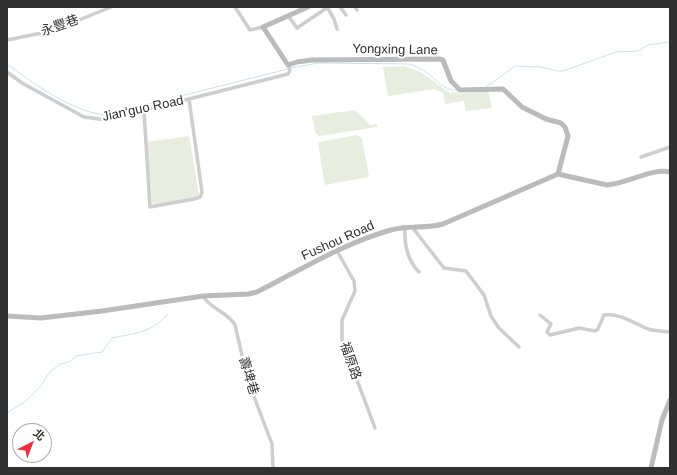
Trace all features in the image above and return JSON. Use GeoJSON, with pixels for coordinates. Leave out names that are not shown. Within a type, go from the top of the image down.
{"type":"FeatureCollection","features":[{"type":"Feature","properties":{"kind":"street","name":"永豐巷"},"geometry":{"type":"LineString","coordinates":[[7,40],[52,32],[111,7]]}},
{"type":"Feature","properties":{"kind":"street"},"geometry":{"type":"LineString","coordinates":[[235,7],[250,30],[263,27],[289,17],[308,7]]}},
{"type":"Feature","properties":{"kind":"street"},"geometry":{"type":"LineString","coordinates":[[289,17],[297,28],[327,7],[334,19],[337,29]]}},
{"type":"Feature","properties":{"kind":"street"},"geometry":{"type":"LineString","coordinates":[[340,7],[346,15]]}},
{"type":"Feature","properties":{"kind":"street"},"geometry":{"type":"LineString","coordinates":[[263,27],[289,67]]}},
{"type":"Feature","properties":{"kind":"street","name":"Yongxing Lane"},"geometry":{"type":"LineString","coordinates":[[289,67],[297,62],[312,60],[443,60],[451,81],[460,90],[503,89],[522,106],[546,119],[558,121],[564,125],[568,136],[558,174]]}},
{"type":"Feature","properties":{"kind":"street","name":"Jian'guo Road"},"geometry":{"type":"LineString","coordinates":[[7,72],[22,83],[84,117],[106,120],[288,74],[289,67]]}},
{"type":"Feature","properties":{"kind":"street"},"geometry":{"type":"LineString","coordinates":[[144,111],[150,207],[194,199],[200,197],[202,192],[189,99]]}},
{"type":"Feature","properties":{"kind":"street"},"geometry":{"type":"LineString","coordinates":[[641,156],[670,147]]}},
{"type":"Feature","properties":{"kind":"street"},"geometry":{"type":"LineString","coordinates":[[558,174],[611,185],[639,177],[670,172]]}},
{"type":"Feature","properties":{"kind":"street","name":"Fushou Road"},"geometry":{"type":"LineString","coordinates":[[7,316],[41,318],[102,311],[203,296],[249,294],[257,292],[337,251],[390,230],[405,227],[435,227],[558,174]]}},
{"type":"Feature","properties":{"kind":"street"},"geometry":{"type":"LineString","coordinates":[[405,227],[405,243],[413,266],[419,272]]}},
{"type":"Feature","properties":{"kind":"street"},"geometry":{"type":"LineString","coordinates":[[412,227],[444,268],[466,271],[484,295],[490,316],[499,328],[519,347]]}},
{"type":"Feature","properties":{"kind":"street","name":"福原路"},"geometry":{"type":"LineString","coordinates":[[337,251],[354,280],[355,291],[342,320],[342,340],[375,428]]}},
{"type":"Feature","properties":{"kind":"street","name":"壽埤巷"},"geometry":{"type":"LineString","coordinates":[[203,296],[207,302],[232,319],[235,325],[248,381],[272,444],[273,468]]}},
{"type":"Feature","properties":{"kind":"street"},"geometry":{"type":"LineString","coordinates":[[540,315],[551,324],[547,332],[550,335],[579,328],[595,331],[598,329],[602,316],[613,314],[650,329],[670,332]]}},
{"type":"Feature","properties":{"kind":"street"},"geometry":{"type":"LineString","coordinates":[[651,468],[662,420],[670,400]]}},
{"type":"Feature","properties":{"kind":"green space"},"geometry":{"type":"Polygon","coordinates":[[[404,66],[419,71],[450,93],[456,92],[460,94],[488,91],[492,108],[466,111],[464,101],[445,104],[443,93],[434,89],[388,96],[383,67],[404,66]]]}},
{"type":"Feature","properties":{"kind":"green space"},"geometry":{"type":"Polygon","coordinates":[[[355,110],[370,125],[377,124],[377,127],[319,136],[315,132],[312,116],[355,110]]]}},
{"type":"Feature","properties":{"kind":"green space"},"geometry":{"type":"Polygon","coordinates":[[[357,135],[362,138],[369,177],[325,185],[318,144],[320,142],[357,135]]]}},
{"type":"Feature","properties":{"kind":"green space"},"geometry":{"type":"Polygon","coordinates":[[[189,136],[199,194],[196,197],[156,205],[152,203],[147,142],[189,136]]]}},
{"type":"Feature","properties":{"kind":"waterway"},"geometry":{"type":"LineString","coordinates":[[486,87],[515,66],[541,67],[563,71],[616,52],[638,51],[648,45],[670,42]]}},
{"type":"Feature","properties":{"kind":"waterway"},"geometry":{"type":"LineString","coordinates":[[291,68],[318,63],[409,64],[425,72],[443,86],[452,90],[457,90]]}},
{"type":"Feature","properties":{"kind":"waterway"},"geometry":{"type":"LineString","coordinates":[[7,64],[53,96],[79,108],[105,115],[288,69]]}},
{"type":"Feature","properties":{"kind":"waterway"},"geometry":{"type":"LineString","coordinates":[[7,413],[26,401],[41,386],[48,374],[60,364],[69,362],[76,356],[102,352],[112,338],[149,329],[168,314]]}}]}
